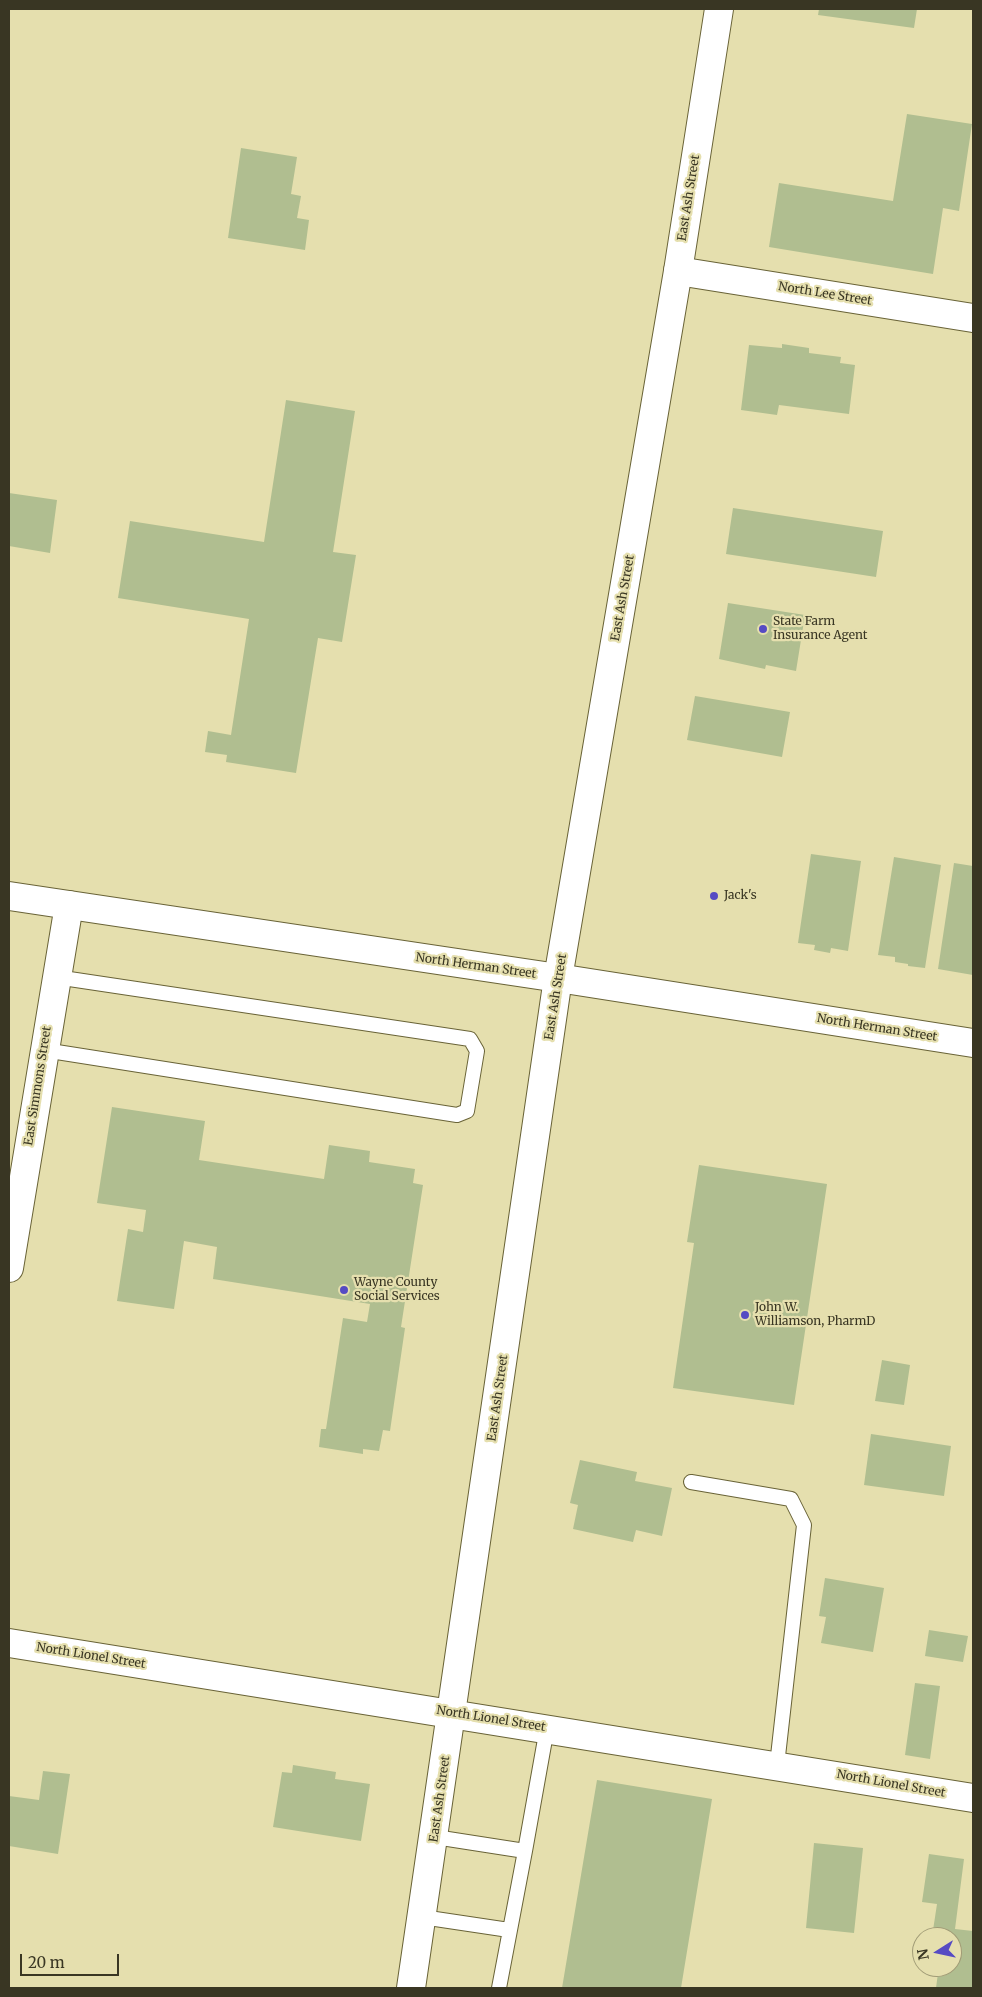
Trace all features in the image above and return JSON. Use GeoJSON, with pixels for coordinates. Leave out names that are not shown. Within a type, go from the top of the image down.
{"type":"FeatureCollection","features":[{"type":"Feature","properties":{"kind":"main road","name":"East Ash Street"},"geometry":{"type":"LineString","coordinates":[[411,1988],[453,1714],[558,978],[678,271],[719,9]]}},
{"type":"Feature","properties":{"kind":"main road","name":"North Lee Street"},"geometry":{"type":"LineString","coordinates":[[678,271],[973,318]]}},
{"type":"Feature","properties":{"kind":"main road","name":"North Herman Street"},"geometry":{"type":"LineString","coordinates":[[9,896],[558,978],[973,1043]]}},
{"type":"Feature","properties":{"kind":"main road","name":"East Simmons Street"},"geometry":{"type":"LineString","coordinates":[[9,1268],[69,905]]}},
{"type":"Feature","properties":{"kind":"main road","name":"North Lionel Street"},"geometry":{"type":"LineString","coordinates":[[9,1643],[973,1798]]}},
{"type":"Feature","properties":{"kind":"lane"},"geometry":{"type":"LineString","coordinates":[[44,1050],[457,1116],[466,1110],[477,1050],[470,1039],[56,977]]}},
{"type":"Feature","properties":{"kind":"lane"},"geometry":{"type":"LineString","coordinates":[[691,1482],[791,1499],[804,1525],[777,1765]]}},
{"type":"Feature","properties":{"kind":"lane"},"geometry":{"type":"LineString","coordinates":[[499,1988],[547,1728]]}},
{"type":"Feature","properties":{"kind":"lane"},"geometry":{"type":"LineString","coordinates":[[435,1837],[525,1851]]}},
{"type":"Feature","properties":{"kind":"lane"},"geometry":{"type":"LineString","coordinates":[[422,1917],[509,1930]]}},
{"type":"Feature","properties":{"kind":"building"},"geometry":{"type":"Polygon","coordinates":[[[819,9],[917,9],[914,28],[818,15],[819,9]]]}},
{"type":"Feature","properties":{"kind":"building"},"geometry":{"type":"Polygon","coordinates":[[[907,114],[972,124],[959,211],[943,208],[933,274],[769,247],[779,183],[893,201],[907,114]]]}},
{"type":"Feature","properties":{"kind":"building"},"geometry":{"type":"Polygon","coordinates":[[[241,148],[297,157],[291,194],[301,196],[297,218],[309,220],[305,250],[228,238],[241,148]]]}},
{"type":"Feature","properties":{"kind":"building"},"geometry":{"type":"Polygon","coordinates":[[[782,344],[809,348],[809,353],[841,357],[840,363],[855,365],[849,414],[779,405],[777,415],[741,410],[749,345],[782,348],[782,344]]]}},
{"type":"Feature","properties":{"kind":"building"},"geometry":{"type":"Polygon","coordinates":[[[286,400],[355,411],[333,552],[356,555],[342,642],[318,638],[296,773],[226,762],[227,755],[205,752],[208,731],[231,735],[249,619],[118,598],[130,521],[264,542],[286,400]]]}},
{"type":"Feature","properties":{"kind":"building"},"geometry":{"type":"Polygon","coordinates":[[[9,493],[57,500],[50,553],[9,546],[9,493]]]}},
{"type":"Feature","properties":{"kind":"building"},"geometry":{"type":"Polygon","coordinates":[[[733,508],[883,531],[876,577],[726,554],[733,508]]]}},
{"type":"Feature","properties":{"kind":"building","name":"State Farm Insurance Agent"},"geometry":{"type":"Polygon","coordinates":[[[728,603],[805,615],[796,671],[766,665],[765,669],[719,659],[728,603]]]}},
{"type":"Feature","properties":{"kind":"building"},"geometry":{"type":"Polygon","coordinates":[[[695,696],[790,712],[782,757],[687,740],[695,696]]]}},
{"type":"Feature","properties":{"kind":"building"},"geometry":{"type":"Polygon","coordinates":[[[811,854],[861,861],[848,951],[831,948],[830,953],[814,950],[815,945],[798,943],[811,854]]]}},
{"type":"Feature","properties":{"kind":"building"},"geometry":{"type":"Polygon","coordinates":[[[894,857],[941,865],[925,968],[895,962],[895,957],[878,955],[894,857]]]}},
{"type":"Feature","properties":{"kind":"building"},"geometry":{"type":"Polygon","coordinates":[[[954,863],[973,866],[973,975],[938,969],[954,863]]]}},
{"type":"Feature","properties":{"kind":"building","name":"Wayne County Social Services"},"geometry":{"type":"Polygon","coordinates":[[[112,1107],[205,1121],[199,1160],[324,1179],[329,1145],[370,1151],[369,1162],[415,1169],[413,1183],[423,1185],[401,1327],[405,1328],[390,1431],[383,1430],[379,1451],[363,1449],[363,1454],[319,1447],[321,1429],[326,1429],[343,1318],[367,1322],[370,1304],[213,1279],[217,1247],[184,1241],[174,1309],[117,1301],[128,1229],[143,1232],[146,1210],[97,1203],[112,1107]]]}},
{"type":"Feature","properties":{"kind":"building","name":"John W. Williamson, PharmD"},"geometry":{"type":"Polygon","coordinates":[[[699,1165],[827,1184],[794,1405],[673,1388],[694,1243],[687,1242],[699,1165]]]}},
{"type":"Feature","properties":{"kind":"building"},"geometry":{"type":"Polygon","coordinates":[[[882,1360],[910,1365],[904,1405],[875,1401],[882,1360]]]}},
{"type":"Feature","properties":{"kind":"building"},"geometry":{"type":"Polygon","coordinates":[[[871,1434],[951,1446],[944,1496],[864,1485],[871,1434]]]}},
{"type":"Feature","properties":{"kind":"building"},"geometry":{"type":"Polygon","coordinates":[[[580,1460],[637,1472],[635,1481],[672,1488],[662,1536],[636,1530],[633,1542],[573,1529],[578,1505],[570,1503],[580,1460]]]}},
{"type":"Feature","properties":{"kind":"building"},"geometry":{"type":"Polygon","coordinates":[[[825,1578],[884,1588],[873,1652],[821,1643],[826,1617],[819,1616],[825,1578]]]}},
{"type":"Feature","properties":{"kind":"building"},"geometry":{"type":"Polygon","coordinates":[[[929,1630],[968,1636],[963,1662],[925,1656],[929,1630]]]}},
{"type":"Feature","properties":{"kind":"building"},"geometry":{"type":"Polygon","coordinates":[[[915,1683],[940,1686],[930,1759],[905,1755],[915,1683]]]}},
{"type":"Feature","properties":{"kind":"building"},"geometry":{"type":"Polygon","coordinates":[[[293,1765],[336,1772],[335,1779],[370,1784],[361,1841],[273,1827],[282,1772],[292,1773],[293,1765]]]}},
{"type":"Feature","properties":{"kind":"building"},"geometry":{"type":"Polygon","coordinates":[[[43,1771],[70,1774],[58,1854],[9,1846],[9,1796],[39,1800],[43,1771]]]}},
{"type":"Feature","properties":{"kind":"building"},"geometry":{"type":"Polygon","coordinates":[[[597,1780],[712,1799],[681,1988],[562,1988],[597,1780]]]}},
{"type":"Feature","properties":{"kind":"building"},"geometry":{"type":"Polygon","coordinates":[[[814,1843],[863,1848],[854,1933],[806,1928],[814,1843]]]}},
{"type":"Feature","properties":{"kind":"building"},"geometry":{"type":"Polygon","coordinates":[[[929,1854],[964,1859],[955,1927],[934,1927],[937,1904],[922,1902],[929,1854]]]}},
{"type":"Feature","properties":{"kind":"building"},"geometry":{"type":"Polygon","coordinates":[[[962,1930],[973,1931],[973,1988],[936,1988],[937,1977],[962,1977],[962,1930]]]}},
{"type":"Feature","properties":{"kind":"place","name":"State Farm Insurance Agent"},"geometry":{"type":"Point","coordinates":[763,629]}},
{"type":"Feature","properties":{"kind":"place","name":"Jack's"},"geometry":{"type":"Point","coordinates":[714,896]}},
{"type":"Feature","properties":{"kind":"place","name":"Wayne County Social Services"},"geometry":{"type":"Point","coordinates":[344,1290]}},
{"type":"Feature","properties":{"kind":"place","name":"John W. Williamson, PharmD"},"geometry":{"type":"Point","coordinates":[745,1315]}}]}
